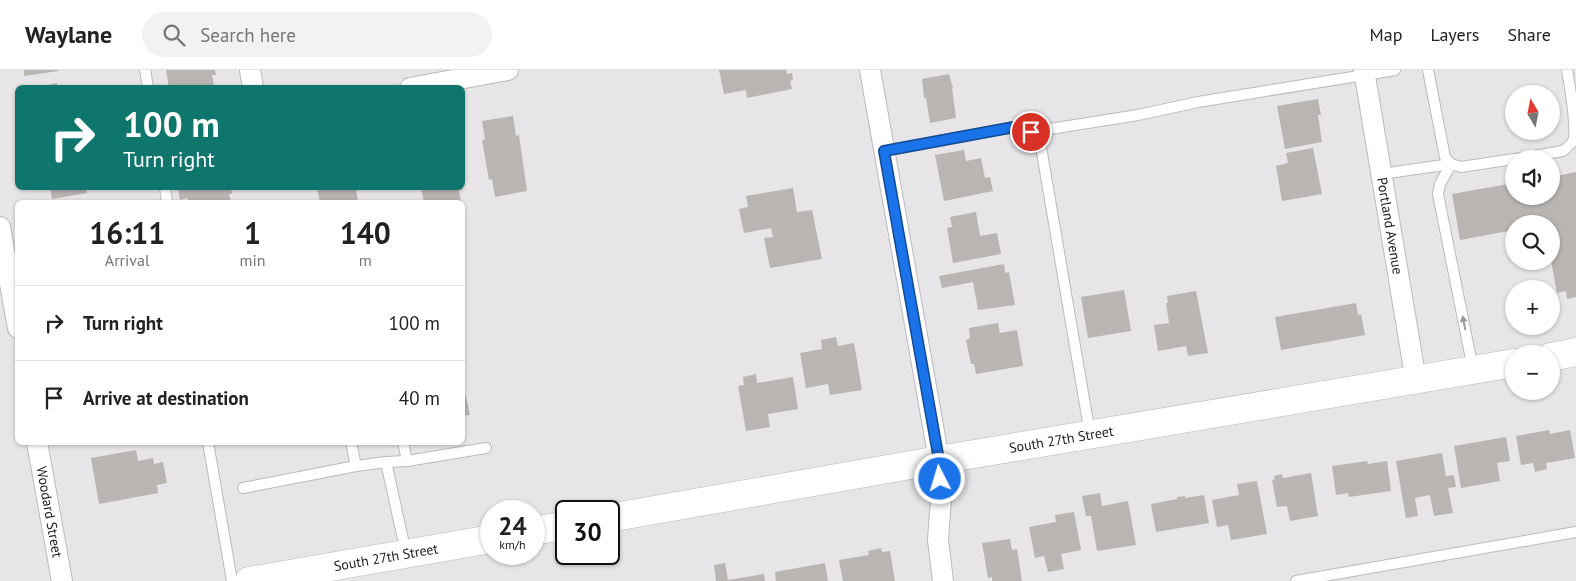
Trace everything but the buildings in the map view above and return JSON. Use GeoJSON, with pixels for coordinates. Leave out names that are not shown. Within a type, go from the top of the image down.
{"type":"FeatureCollection","features":[{"type":"Feature","properties":{"kind":"main road"},"geometry":{"type":"LineString","coordinates":[[1560,355],[1576,352]]}},
{"type":"Feature","properties":{"kind":"main road","name":"South 27th Street"},"geometry":{"type":"LineString","coordinates":[[620,516],[1505,365]]}},
{"type":"Feature","properties":{"kind":"main road","name":"South 27th Street"},"geometry":{"type":"LineString","coordinates":[[249,581],[480,541]]}},
{"type":"Feature","properties":{"kind":"street"},"geometry":{"type":"LineString","coordinates":[[250,70],[252,85]]}},
{"type":"Feature","properties":{"kind":"street"},"geometry":{"type":"LineString","coordinates":[[426,85],[508,70]]}},
{"type":"Feature","properties":{"kind":"street"},"geometry":{"type":"LineString","coordinates":[[870,70],[939,460],[941,499],[938,540],[942,581]]}},
{"type":"Feature","properties":{"kind":"street","name":"Portland Avenue"},"geometry":{"type":"LineString","coordinates":[[1364,73],[1416,380]]}},
{"type":"Feature","properties":{"kind":"street"},"geometry":{"type":"LineString","coordinates":[[0,227],[15,311]]}},
{"type":"Feature","properties":{"kind":"street","name":"Woodard Street"},"geometry":{"type":"LineString","coordinates":[[39,445],[62,581]]}},
{"type":"Feature","properties":{"kind":"lane"},"geometry":{"type":"LineString","coordinates":[[145,70],[148,85]]}},
{"type":"Feature","properties":{"kind":"lane"},"geometry":{"type":"LineString","coordinates":[[884,151],[1014,127],[1031,132],[1138,115],[1198,102],[1364,73],[1395,70]]}},
{"type":"Feature","properties":{"kind":"lane"},"geometry":{"type":"LineString","coordinates":[[1428,70],[1445,157],[1451,164]]}},
{"type":"Feature","properties":{"kind":"lane"},"geometry":{"type":"LineString","coordinates":[[1560,151],[1570,146],[1574,139],[1575,123],[1567,70]]}},
{"type":"Feature","properties":{"kind":"lane"},"geometry":{"type":"LineString","coordinates":[[1031,132],[1041,147],[1090,435]]}},
{"type":"Feature","properties":{"kind":"lane"},"geometry":{"type":"LineString","coordinates":[[1381,174],[1451,164],[1461,167],[1505,160]]}},
{"type":"Feature","properties":{"kind":"lane"},"geometry":{"type":"LineString","coordinates":[[1451,164],[1440,184],[1438,194],[1474,370]]}},
{"type":"Feature","properties":{"kind":"lane"},"geometry":{"type":"LineString","coordinates":[[209,445],[232,581]]}},
{"type":"Feature","properties":{"kind":"lane"},"geometry":{"type":"LineString","coordinates":[[352,445],[356,466]]}},
{"type":"Feature","properties":{"kind":"lane"},"geometry":{"type":"LineString","coordinates":[[404,445],[407,461]]}},
{"type":"Feature","properties":{"kind":"lane"},"geometry":{"type":"LineString","coordinates":[[243,488],[356,466],[407,461],[486,448]]}},
{"type":"Feature","properties":{"kind":"lane"},"geometry":{"type":"LineString","coordinates":[[386,462],[406,554]]}},
{"type":"Feature","properties":{"kind":"lane"},"geometry":{"type":"LineString","coordinates":[[1296,581],[1576,532]]}},
{"type":"Feature","properties":{"kind":"route"},"geometry":{"type":"LineString","coordinates":[[940,479],[939,460],[884,151],[1014,127],[1031,132]]}}]}
